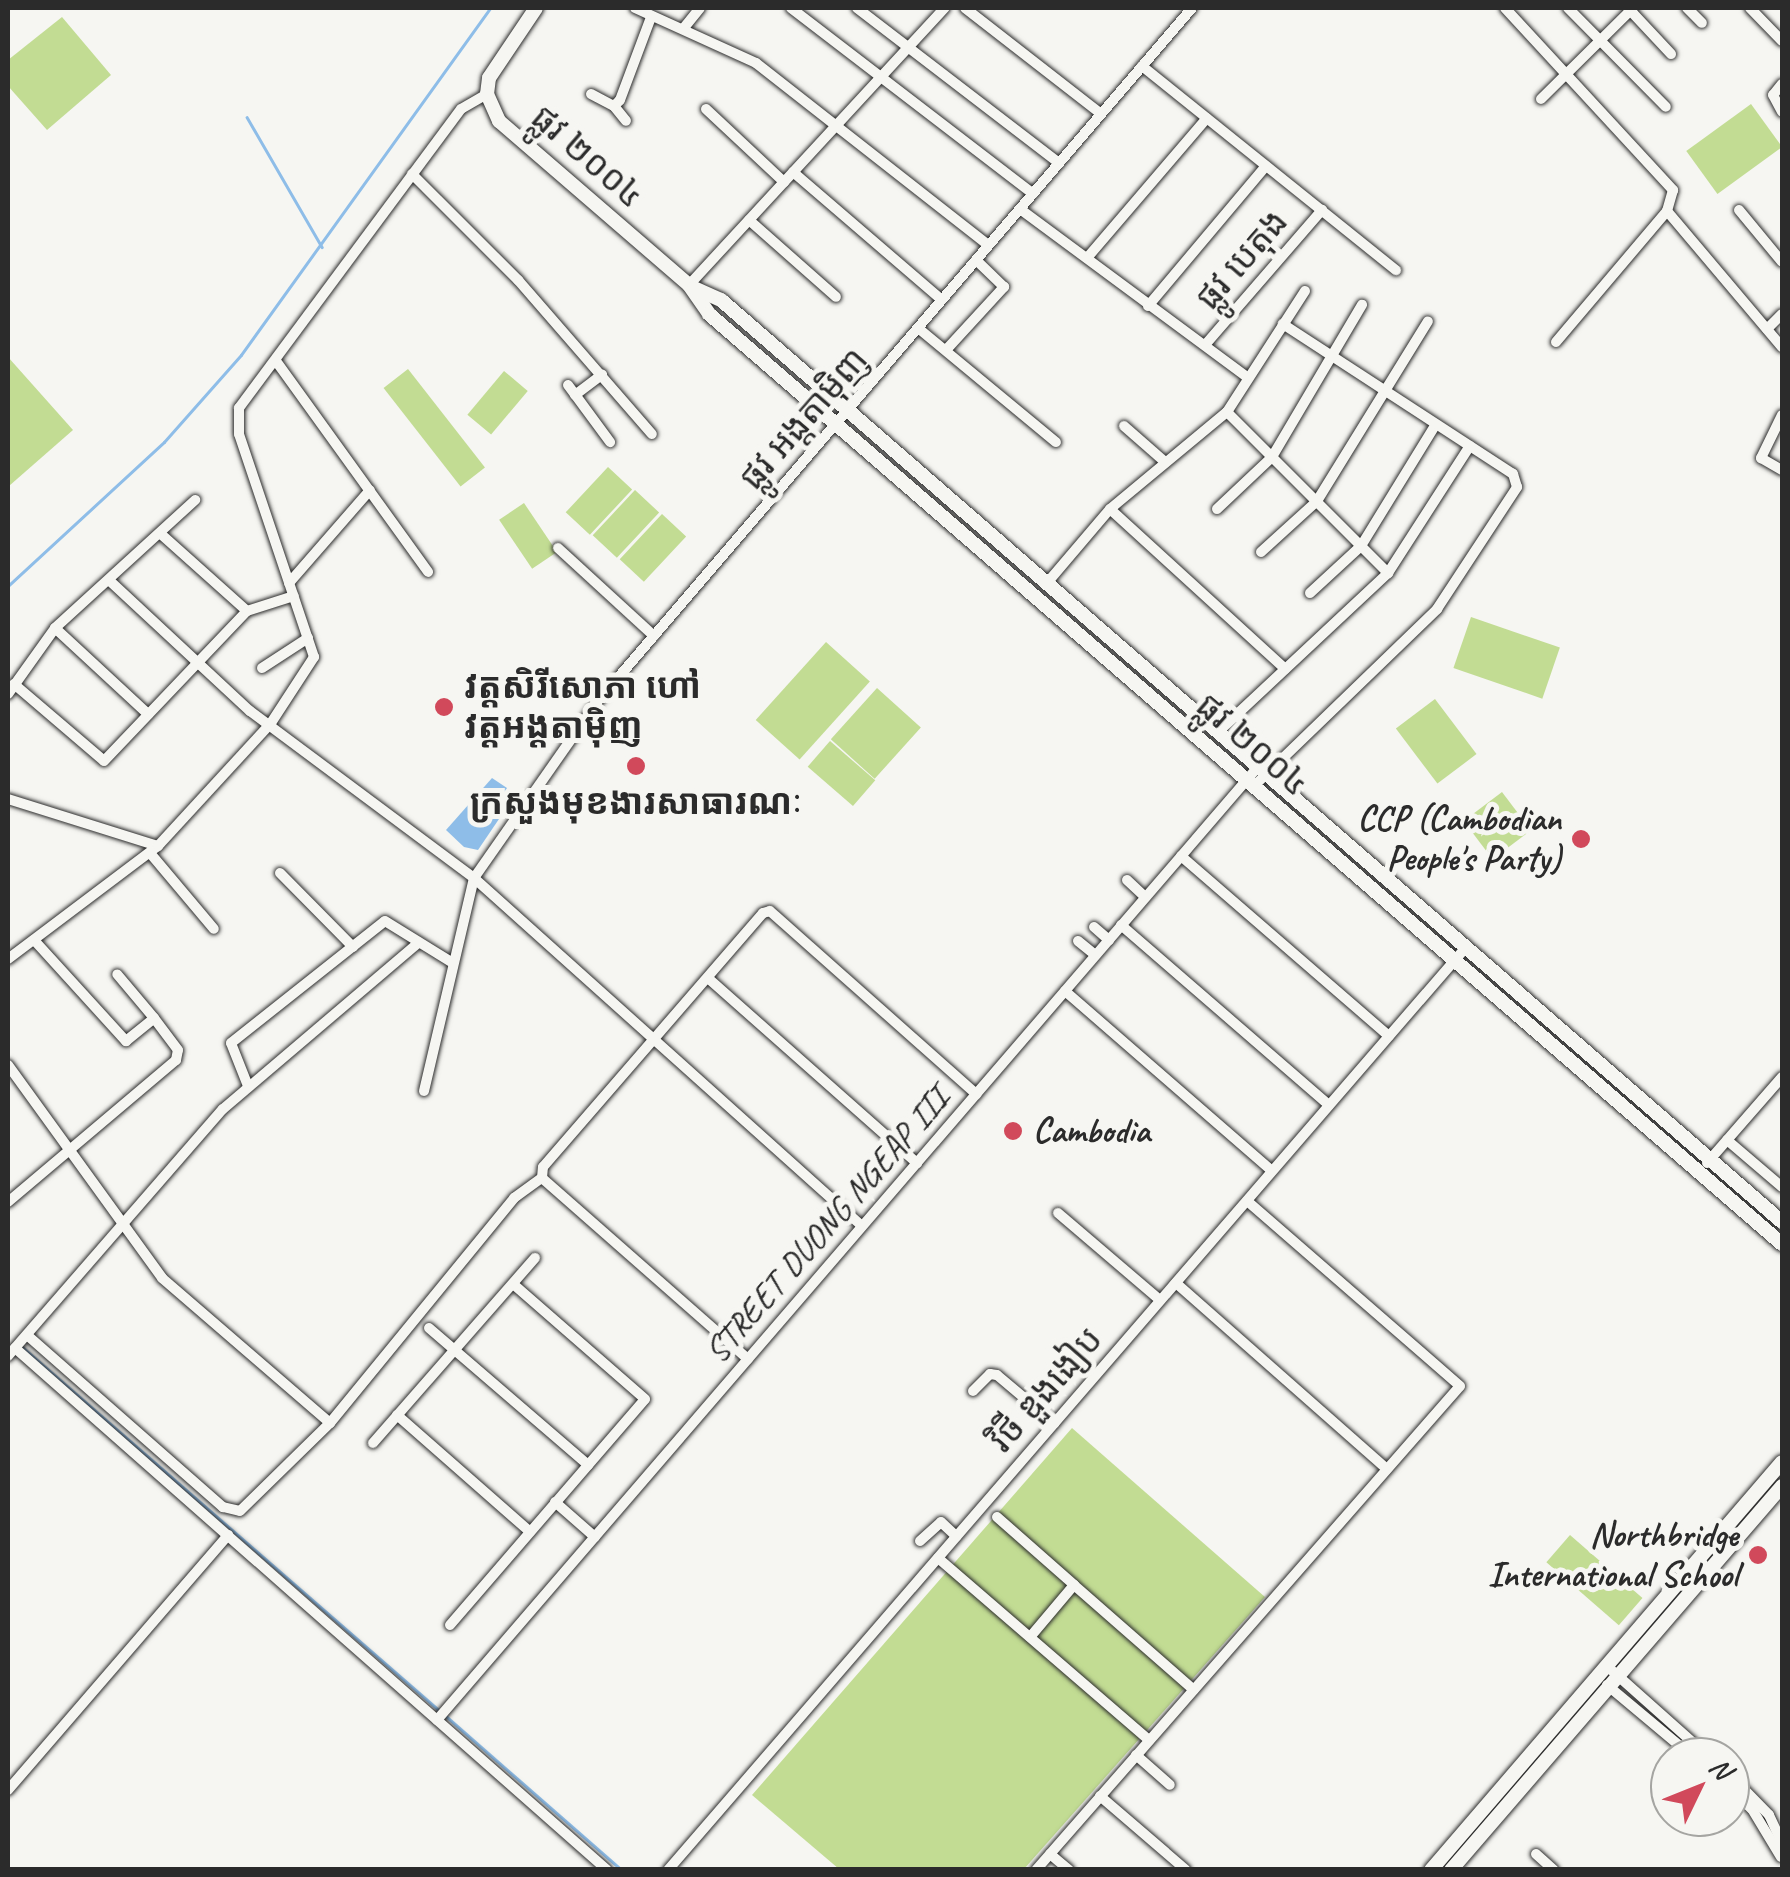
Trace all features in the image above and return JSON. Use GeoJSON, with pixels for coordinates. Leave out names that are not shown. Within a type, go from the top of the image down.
{"type":"FeatureCollection","features":[{"type":"Feature","properties":{"kind":"main road","name":"ផ្លូវ ២០០៤"},"geometry":{"type":"LineString","coordinates":[[536,8],[494,67],[487,94],[499,121],[689,285],[710,314],[1782,1244]]}},
{"type":"Feature","properties":{"kind":"main road","name":"ផ្លូវ ២០០៤"},"geometry":{"type":"LineString","coordinates":[[689,285],[721,300],[1782,1222]]}},
{"type":"Feature","properties":{"kind":"main road"},"geometry":{"type":"LineString","coordinates":[[1452,1870],[1782,1462]]}},
{"type":"Feature","properties":{"kind":"main road"},"geometry":{"type":"LineString","coordinates":[[1431,1870],[1782,1486]]}},
{"type":"Feature","properties":{"kind":"street"},"geometry":{"type":"LineString","coordinates":[[635,8],[756,63],[988,246]]}},
{"type":"Feature","properties":{"kind":"street"},"geometry":{"type":"LineString","coordinates":[[683,29],[700,8]]}},
{"type":"Feature","properties":{"kind":"street"},"geometry":{"type":"LineString","coordinates":[[791,8],[1033,194]]}},
{"type":"Feature","properties":{"kind":"street"},"geometry":{"type":"LineString","coordinates":[[858,8],[1059,164]]}},
{"type":"Feature","properties":{"kind":"street"},"geometry":{"type":"LineString","coordinates":[[689,285],[945,8]]}},
{"type":"Feature","properties":{"kind":"street"},"geometry":{"type":"LineString","coordinates":[[965,8],[1101,114]]}},
{"type":"Feature","properties":{"kind":"street","name":"ផ្លូវ អង្តតាម៉ិញ"},"geometry":{"type":"LineString","coordinates":[[474,878],[598,700],[1192,8]]}},
{"type":"Feature","properties":{"kind":"street"},"geometry":{"type":"LineString","coordinates":[[1505,8],[1673,190],[1668,212],[1556,342]]}},
{"type":"Feature","properties":{"kind":"street"},"geometry":{"type":"LineString","coordinates":[[1568,8],[1666,107]]}},
{"type":"Feature","properties":{"kind":"street"},"geometry":{"type":"LineString","coordinates":[[1541,99],[1630,8],[1671,54]]}},
{"type":"Feature","properties":{"kind":"street"},"geometry":{"type":"LineString","coordinates":[[1687,8],[1702,24]]}},
{"type":"Feature","properties":{"kind":"street"},"geometry":{"type":"LineString","coordinates":[[1750,8],[1782,41]]}},
{"type":"Feature","properties":{"kind":"street"},"geometry":{"type":"LineString","coordinates":[[614,106],[651,17]]}},
{"type":"Feature","properties":{"kind":"street"},"geometry":{"type":"LineString","coordinates":[[1142,66],[1396,270]]}},
{"type":"Feature","properties":{"kind":"street"},"geometry":{"type":"LineString","coordinates":[[1782,84],[1773,95],[1782,112]]}},
{"type":"Feature","properties":{"kind":"street"},"geometry":{"type":"LineString","coordinates":[[8,959],[154,850],[272,723],[314,657],[238,418],[412,174],[470,99],[487,94]]}},
{"type":"Feature","properties":{"kind":"street"},"geometry":{"type":"LineString","coordinates":[[591,94],[614,106],[626,121]]}},
{"type":"Feature","properties":{"kind":"street"},"geometry":{"type":"LineString","coordinates":[[706,109],[942,300]]}},
{"type":"Feature","properties":{"kind":"street"},"geometry":{"type":"LineString","coordinates":[[1086,258],[1207,118]]}},
{"type":"Feature","properties":{"kind":"street"},"geometry":{"type":"LineString","coordinates":[[1148,306],[1266,166]]}},
{"type":"Feature","properties":{"kind":"street"},"geometry":{"type":"LineString","coordinates":[[412,174],[602,374],[652,434]]}},
{"type":"Feature","properties":{"kind":"street"},"geometry":{"type":"LineString","coordinates":[[1020,209],[1248,378]]}},
{"type":"Feature","properties":{"kind":"street","name":"ផ្លូវ បេតុង"},"geometry":{"type":"LineString","coordinates":[[1204,346],[1322,210]]}},
{"type":"Feature","properties":{"kind":"street"},"geometry":{"type":"LineString","coordinates":[[1739,210],[1782,262]]}},
{"type":"Feature","properties":{"kind":"street"},"geometry":{"type":"LineString","coordinates":[[1668,212],[1782,347]]}},
{"type":"Feature","properties":{"kind":"street"},"geometry":{"type":"LineString","coordinates":[[749,220],[836,297]]}},
{"type":"Feature","properties":{"kind":"street"},"geometry":{"type":"LineString","coordinates":[[946,350],[1004,288],[976,260]]}},
{"type":"Feature","properties":{"kind":"street"},"geometry":{"type":"LineString","coordinates":[[1047,583],[1110,509],[1227,412],[1304,291]]}},
{"type":"Feature","properties":{"kind":"street"},"geometry":{"type":"LineString","coordinates":[[1217,509],[1272,457],[1362,305]]}},
{"type":"Feature","properties":{"kind":"street"},"geometry":{"type":"LineString","coordinates":[[1767,329],[1782,314]]}},
{"type":"Feature","properties":{"kind":"street"},"geometry":{"type":"LineString","coordinates":[[1261,552],[1316,501],[1428,321]]}},
{"type":"Feature","properties":{"kind":"street","name":"STREET DUONG NGEAP III"},"geometry":{"type":"LineString","coordinates":[[438,1719],[1181,856],[1262,770],[1437,609],[1516,490],[1512,474],[1283,324]]}},
{"type":"Feature","properties":{"kind":"street"},"geometry":{"type":"LineString","coordinates":[[918,328],[1056,442]]}},
{"type":"Feature","properties":{"kind":"street"},"geometry":{"type":"LineString","coordinates":[[276,361],[428,572]]}},
{"type":"Feature","properties":{"kind":"street"},"geometry":{"type":"LineString","coordinates":[[602,374],[572,390],[610,442]]}},
{"type":"Feature","properties":{"kind":"street"},"geometry":{"type":"LineString","coordinates":[[1227,412],[1388,573]]}},
{"type":"Feature","properties":{"kind":"street"},"geometry":{"type":"LineString","coordinates":[[1782,415],[1761,458],[1782,470]]}},
{"type":"Feature","properties":{"kind":"street"},"geometry":{"type":"LineString","coordinates":[[1310,593],[1361,546],[1436,424]]}},
{"type":"Feature","properties":{"kind":"street"},"geometry":{"type":"LineString","coordinates":[[1124,426],[1164,462]]}},
{"type":"Feature","properties":{"kind":"street"},"geometry":{"type":"LineString","coordinates":[[1218,732],[1388,573],[1470,446]]}},
{"type":"Feature","properties":{"kind":"street"},"geometry":{"type":"LineString","coordinates":[[289,584],[370,490]]}},
{"type":"Feature","properties":{"kind":"street"},"geometry":{"type":"LineString","coordinates":[[194,500],[111,582],[55,628],[11,689],[101,760],[248,611],[294,596]]}},
{"type":"Feature","properties":{"kind":"street"},"geometry":{"type":"LineString","coordinates":[[1110,509],[1285,669]]}},
{"type":"Feature","properties":{"kind":"street"},"geometry":{"type":"LineString","coordinates":[[162,535],[248,611]]}},
{"type":"Feature","properties":{"kind":"street"},"geometry":{"type":"LineString","coordinates":[[558,548],[654,636]]}},
{"type":"Feature","properties":{"kind":"street"},"geometry":{"type":"LineString","coordinates":[[111,582],[197,662],[474,878],[862,1226]]}},
{"type":"Feature","properties":{"kind":"street"},"geometry":{"type":"LineString","coordinates":[[55,628],[148,714]]}},
{"type":"Feature","properties":{"kind":"street"},"geometry":{"type":"LineString","coordinates":[[262,668],[308,638]]}},
{"type":"Feature","properties":{"kind":"street"},"geometry":{"type":"LineString","coordinates":[[8,799],[154,850],[214,928]]}},
{"type":"Feature","properties":{"kind":"street"},"geometry":{"type":"LineString","coordinates":[[1181,856],[1389,1036]]}},
{"type":"Feature","properties":{"kind":"street"},"geometry":{"type":"LineString","coordinates":[[280,873],[353,948]]}},
{"type":"Feature","properties":{"kind":"street"},"geometry":{"type":"LineString","coordinates":[[424,1091],[474,878]]}},
{"type":"Feature","properties":{"kind":"street"},"geometry":{"type":"LineString","coordinates":[[1127,880],[1146,897]]}},
{"type":"Feature","properties":{"kind":"street"},"geometry":{"type":"LineString","coordinates":[[18,1344],[231,1511],[240,1511],[330,1424],[514,1198],[542,1178],[543,1167],[770,911],[976,1094]]}},
{"type":"Feature","properties":{"kind":"street"},"geometry":{"type":"LineString","coordinates":[[248,1086],[231,1043],[385,921],[452,962]]}},
{"type":"Feature","properties":{"kind":"street"},"geometry":{"type":"LineString","coordinates":[[1121,925],[1330,1105]]}},
{"type":"Feature","properties":{"kind":"street"},"geometry":{"type":"LineString","coordinates":[[1094,927],[1109,940]]}},
{"type":"Feature","properties":{"kind":"street"},"geometry":{"type":"LineString","coordinates":[[34,940],[124,1040],[154,1018]]}},
{"type":"Feature","properties":{"kind":"street"},"geometry":{"type":"LineString","coordinates":[[1078,941],[1096,955]]}},
{"type":"Feature","properties":{"kind":"street"},"geometry":{"type":"LineString","coordinates":[[18,1344],[248,1086],[419,942]]}},
{"type":"Feature","properties":{"kind":"street","name":"វិថី ឌួងងៀប"},"geometry":{"type":"LineString","coordinates":[[668,1870],[1466,947]]}},
{"type":"Feature","properties":{"kind":"street"},"geometry":{"type":"LineString","coordinates":[[9,1197],[179,1056],[117,974]]}},
{"type":"Feature","properties":{"kind":"street"},"geometry":{"type":"LineString","coordinates":[[709,978],[917,1163]]}},
{"type":"Feature","properties":{"kind":"street"},"geometry":{"type":"LineString","coordinates":[[1065,991],[1272,1171]]}},
{"type":"Feature","properties":{"kind":"street"},"geometry":{"type":"LineString","coordinates":[[8,1064],[66,1150],[162,1278],[330,1424]]}},
{"type":"Feature","properties":{"kind":"street"},"geometry":{"type":"LineString","coordinates":[[1700,1172],[1782,1077]]}},
{"type":"Feature","properties":{"kind":"street"},"geometry":{"type":"LineString","coordinates":[[1727,1140],[1782,1187]]}},
{"type":"Feature","properties":{"kind":"street"},"geometry":{"type":"LineString","coordinates":[[542,1178],[748,1358]]}},
{"type":"Feature","properties":{"kind":"street"},"geometry":{"type":"LineString","coordinates":[[1036,1870],[1460,1386],[1247,1200]]}},
{"type":"Feature","properties":{"kind":"street"},"geometry":{"type":"LineString","coordinates":[[1058,1214],[1160,1300]]}},
{"type":"Feature","properties":{"kind":"street"},"geometry":{"type":"LineString","coordinates":[[372,1444],[535,1258]]}},
{"type":"Feature","properties":{"kind":"street"},"geometry":{"type":"LineString","coordinates":[[1176,1283],[1387,1469]]}},
{"type":"Feature","properties":{"kind":"street"},"geometry":{"type":"LineString","coordinates":[[450,1625],[645,1399],[512,1284]]}},
{"type":"Feature","properties":{"kind":"street"},"geometry":{"type":"LineString","coordinates":[[429,1328],[588,1465]]}},
{"type":"Feature","properties":{"kind":"street"},"geometry":{"type":"LineString","coordinates":[[18,1344],[607,1870]]}},
{"type":"Feature","properties":{"kind":"street"},"geometry":{"type":"LineString","coordinates":[[974,1391],[990,1374],[997,1375],[1054,1423]]}},
{"type":"Feature","properties":{"kind":"street"},"geometry":{"type":"LineString","coordinates":[[397,1415],[530,1532]]}},
{"type":"Feature","properties":{"kind":"street"},"geometry":{"type":"LineString","coordinates":[[558,1500],[597,1534]]}},
{"type":"Feature","properties":{"kind":"street"},"geometry":{"type":"LineString","coordinates":[[997,1517],[1194,1690]]}},
{"type":"Feature","properties":{"kind":"street"},"geometry":{"type":"LineString","coordinates":[[920,1540],[941,1522],[956,1536]]}},
{"type":"Feature","properties":{"kind":"street"},"geometry":{"type":"LineString","coordinates":[[8,1790],[228,1535]]}},
{"type":"Feature","properties":{"kind":"street"},"geometry":{"type":"LineString","coordinates":[[938,1558],[1149,1740]]}},
{"type":"Feature","properties":{"kind":"street"},"geometry":{"type":"LineString","coordinates":[[1030,1637],[1074,1585]]}},
{"type":"Feature","properties":{"kind":"street"},"geometry":{"type":"LineString","coordinates":[[1609,1677],[1672,1737]]}},
{"type":"Feature","properties":{"kind":"street"},"geometry":{"type":"LineString","coordinates":[[1609,1677],[1685,1737]]}},
{"type":"Feature","properties":{"kind":"street"},"geometry":{"type":"LineString","coordinates":[[1136,1756],[1170,1785]]}},
{"type":"Feature","properties":{"kind":"street"},"geometry":{"type":"LineString","coordinates":[[1100,1796],[1186,1870]]}},
{"type":"Feature","properties":{"kind":"street"},"geometry":{"type":"LineString","coordinates":[[1750,1796],[1769,1815],[1781,1854]]}},
{"type":"Feature","properties":{"kind":"street"},"geometry":{"type":"LineString","coordinates":[[1750,1810],[1781,1854]]}},
{"type":"Feature","properties":{"kind":"street"},"geometry":{"type":"LineString","coordinates":[[1050,1854],[1068,1870]]}},
{"type":"Feature","properties":{"kind":"street"},"geometry":{"type":"LineString","coordinates":[[1536,1854],[1554,1870]]}},
{"type":"Feature","properties":{"kind":"green space"},"geometry":{"type":"Polygon","coordinates":[[[62,17],[111,75],[47,130],[8,86],[8,60],[62,17]]]}},
{"type":"Feature","properties":{"kind":"green space"},"geometry":{"type":"Polygon","coordinates":[[[1751,104],[1782,147],[1717,194],[1686,151],[1751,104]]]}},
{"type":"Feature","properties":{"kind":"green space"},"geometry":{"type":"Polygon","coordinates":[[[8,357],[73,430],[9,486],[8,484],[8,357]]]}},
{"type":"Feature","properties":{"kind":"green space"},"geometry":{"type":"Polygon","coordinates":[[[408,369],[485,468],[461,487],[384,388],[408,369]]]}},
{"type":"Feature","properties":{"kind":"green space"},"geometry":{"type":"Polygon","coordinates":[[[504,371],[528,391],[491,435],[467,415],[504,371]]]}},
{"type":"Feature","properties":{"kind":"green space"},"geometry":{"type":"Polygon","coordinates":[[[608,467],[632,490],[590,535],[566,512],[608,467]]]}},
{"type":"Feature","properties":{"kind":"green space"},"geometry":{"type":"Polygon","coordinates":[[[635,490],[659,513],[617,558],[593,535],[635,490]]]}},
{"type":"Feature","properties":{"kind":"green space"},"geometry":{"type":"Polygon","coordinates":[[[524,503],[557,552],[532,569],[499,520],[524,503]]]}},
{"type":"Feature","properties":{"kind":"green space"},"geometry":{"type":"Polygon","coordinates":[[[662,514],[686,537],[644,582],[620,559],[662,514]]]}},
{"type":"Feature","properties":{"kind":"green space"},"geometry":{"type":"Polygon","coordinates":[[[1471,617],[1560,648],[1542,699],[1453,668],[1471,617]]]}},
{"type":"Feature","properties":{"kind":"green space"},"geometry":{"type":"Polygon","coordinates":[[[826,642],[870,681],[800,760],[756,720],[826,642]]]}},
{"type":"Feature","properties":{"kind":"green space"},"geometry":{"type":"Polygon","coordinates":[[[877,688],[921,727],[875,779],[831,739],[877,688]]]}},
{"type":"Feature","properties":{"kind":"green space"},"geometry":{"type":"Polygon","coordinates":[[[1435,699],[1477,754],[1437,784],[1396,728],[1435,699]]]}},
{"type":"Feature","properties":{"kind":"green space"},"geometry":{"type":"Polygon","coordinates":[[[830,741],[875,780],[853,806],[808,767],[830,741]]]}},
{"type":"Feature","properties":{"kind":"green space"},"geometry":{"type":"Polygon","coordinates":[[[1502,792],[1531,830],[1493,859],[1464,821],[1502,792]]]}},
{"type":"Feature","properties":{"kind":"green space"},"geometry":{"type":"Polygon","coordinates":[[[1072,1428],[1265,1597],[1024,1869],[839,1869],[752,1795],[1072,1428]]]}},
{"type":"Feature","properties":{"kind":"green space"},"geometry":{"type":"Polygon","coordinates":[[[1570,1535],[1642,1598],[1619,1625],[1546,1562],[1570,1535]]]}},
{"type":"Feature","properties":{"kind":"water"},"geometry":{"type":"Polygon","coordinates":[[[492,778],[516,794],[478,850],[464,847],[446,830],[492,778]]]}},
{"type":"Feature","properties":{"kind":"waterway"},"geometry":{"type":"LineString","coordinates":[[8,586],[164,442],[241,355],[490,8]]}},
{"type":"Feature","properties":{"kind":"waterway"},"geometry":{"type":"LineString","coordinates":[[247,117],[322,247]]}},
{"type":"Feature","properties":{"kind":"waterway"},"geometry":{"type":"LineString","coordinates":[[20,1345],[440,1711]]}},
{"type":"Feature","properties":{"kind":"waterway"},"geometry":{"type":"LineString","coordinates":[[446,1716],[622,1870]]}},
{"type":"Feature","properties":{"kind":"place","name":"វត្តសិរីសោភា ហៅ វត្តអង្តតាម៉ិញ"},"geometry":{"type":"Point","coordinates":[444,707]}},
{"type":"Feature","properties":{"kind":"place","name":"ក្រសួងមុខងារសាធារណៈ"},"geometry":{"type":"Point","coordinates":[636,766]}},
{"type":"Feature","properties":{"kind":"place","name":"CCP (Cambodian People's Party)"},"geometry":{"type":"Point","coordinates":[1581,839]}},
{"type":"Feature","properties":{"kind":"place","name":"Cambodia"},"geometry":{"type":"Point","coordinates":[1013,1131]}},
{"type":"Feature","properties":{"kind":"place","name":"Northbridge International School"},"geometry":{"type":"Point","coordinates":[1758,1555]}}]}
